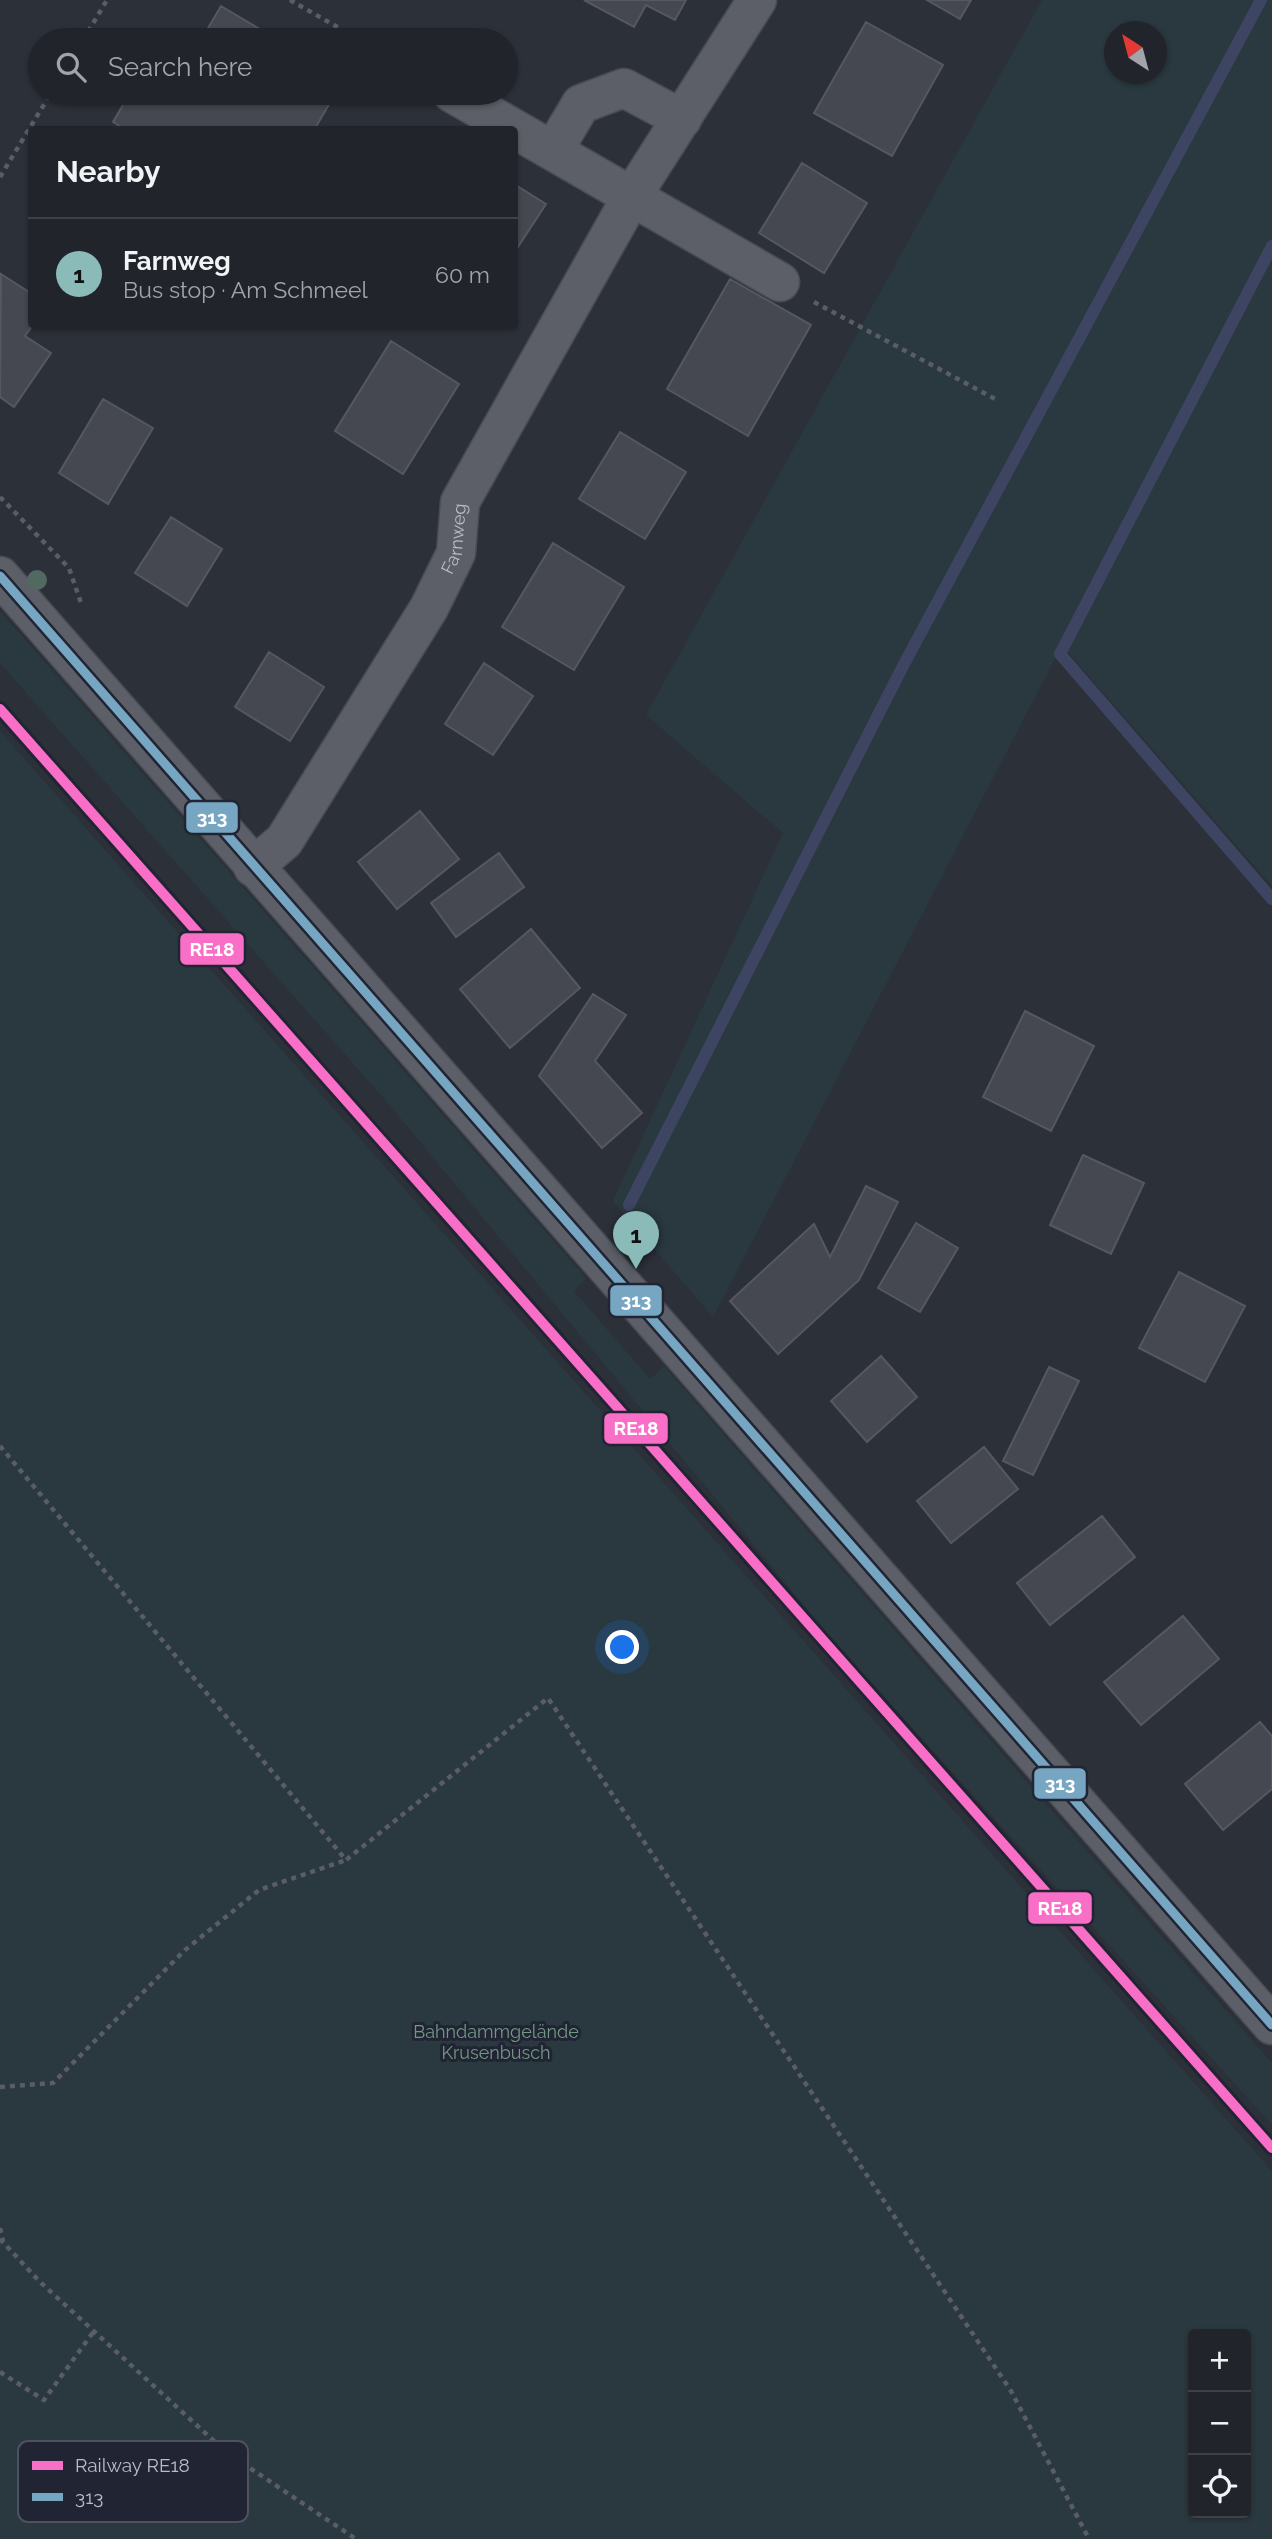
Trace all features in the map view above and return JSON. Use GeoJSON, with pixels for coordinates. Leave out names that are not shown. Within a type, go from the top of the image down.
{"type":"FeatureCollection","features":[{"type":"Feature","properties":{"kind":"street","name":"Farnweg"},"geometry":{"type":"LineString","coordinates":[[253,867],[284,841],[429,608],[456,553],[460,502],[632,196],[757,0]]}},
{"type":"Feature","properties":{"kind":"street"},"geometry":{"type":"LineString","coordinates":[[554,151],[582,104],[624,88],[681,119]]}},
{"type":"Feature","properties":{"kind":"street"},"geometry":{"type":"LineString","coordinates":[[473,105],[510,126]]}},
{"type":"Feature","properties":{"kind":"street"},"geometry":{"type":"LineString","coordinates":[[518,131],[780,282]]}},
{"type":"Feature","properties":{"kind":"street"},"geometry":{"type":"LineString","coordinates":[[0,576],[253,867],[443,1077],[1272,2025]]}},
{"type":"Feature","properties":{"kind":"path"},"geometry":{"type":"LineString","coordinates":[[90,28],[107,0]]}},
{"type":"Feature","properties":{"kind":"path"},"geometry":{"type":"LineString","coordinates":[[290,0],[339,28]]}},
{"type":"Feature","properties":{"kind":"path"},"geometry":{"type":"LineString","coordinates":[[31,126],[44,105]]}},
{"type":"Feature","properties":{"kind":"path"},"geometry":{"type":"LineString","coordinates":[[0,177],[28,131]]}},
{"type":"Feature","properties":{"kind":"path"},"geometry":{"type":"LineString","coordinates":[[780,282],[859,328],[999,401]]}},
{"type":"Feature","properties":{"kind":"path"},"geometry":{"type":"LineString","coordinates":[[0,498],[69,568],[85,616]]}},
{"type":"Feature","properties":{"kind":"path"},"geometry":{"type":"LineString","coordinates":[[0,1446],[346,1860]]}},
{"type":"Feature","properties":{"kind":"path"},"geometry":{"type":"LineString","coordinates":[[0,2087],[52,2083],[185,1950],[259,1890],[346,1860],[548,1698],[1011,2392],[1089,2539]]}},
{"type":"Feature","properties":{"kind":"path"},"geometry":{"type":"LineString","coordinates":[[0,2228],[1,2240],[40,2281],[214,2441]]}},
{"type":"Feature","properties":{"kind":"path"},"geometry":{"type":"LineString","coordinates":[[0,2372],[44,2400],[94,2331]]}},
{"type":"Feature","properties":{"kind":"path"},"geometry":{"type":"LineString","coordinates":[[248,2467],[356,2539]]}},
{"type":"Feature","properties":{"kind":"green space"},"geometry":{"type":"Polygon","coordinates":[[[1042,0],[1272,0],[1272,241],[713,1317],[613,1201],[783,833],[646,715],[1042,0]]]}},
{"type":"Feature","properties":{"kind":"green space"},"geometry":{"type":"Polygon","coordinates":[[[1272,255],[1272,886],[1065,649],[1272,255]]]}},
{"type":"Feature","properties":{"kind":"green space"},"geometry":{"type":"Polygon","coordinates":[[[0,611],[586,1278],[574,1291],[650,1379],[664,1366],[1272,2063],[1272,2125],[832,1639],[387,1102],[0,663],[0,611]]]}},
{"type":"Feature","properties":{"kind":"green space","name":"Bahndammgelände Krusenbusch"},"geometry":{"type":"Polygon","coordinates":[[[0,731],[1272,2171],[1272,2539],[0,2539],[0,731]]]}},
{"type":"Feature","properties":{"kind":"building"},"geometry":{"type":"Polygon","coordinates":[[[584,0],[686,0],[675,20],[646,5],[634,27],[584,0]]]}},
{"type":"Feature","properties":{"kind":"building"},"geometry":{"type":"Polygon","coordinates":[[[927,0],[971,0],[960,19],[927,0]]]}},
{"type":"Feature","properties":{"kind":"building"},"geometry":{"type":"Polygon","coordinates":[[[221,6],[258,28],[208,28],[221,6]]]}},
{"type":"Feature","properties":{"kind":"building"},"geometry":{"type":"Polygon","coordinates":[[[866,22],[943,65],[892,156],[814,113],[866,22]]]}},
{"type":"Feature","properties":{"kind":"building"},"geometry":{"type":"Polygon","coordinates":[[[123,105],[329,105],[316,126],[120,126],[113,122],[123,105]]]}},
{"type":"Feature","properties":{"kind":"building"},"geometry":{"type":"Polygon","coordinates":[[[802,163],[867,203],[824,273],[759,233],[802,163]]]}},
{"type":"Feature","properties":{"kind":"building"},"geometry":{"type":"Polygon","coordinates":[[[518,186],[546,204],[518,247],[518,186]]]}},
{"type":"Feature","properties":{"kind":"building"},"geometry":{"type":"Polygon","coordinates":[[[1,274],[28,291],[30,329],[25,336],[51,353],[14,407],[0,397],[1,274]]]}},
{"type":"Feature","properties":{"kind":"building"},"geometry":{"type":"Polygon","coordinates":[[[730,279],[811,325],[748,436],[667,389],[730,279]]]}},
{"type":"Feature","properties":{"kind":"building"},"geometry":{"type":"Polygon","coordinates":[[[391,341],[459,384],[403,474],[335,431],[391,341]]]}},
{"type":"Feature","properties":{"kind":"building"},"geometry":{"type":"Polygon","coordinates":[[[103,399],[153,428],[108,504],[59,473],[103,399]]]}},
{"type":"Feature","properties":{"kind":"building"},"geometry":{"type":"Polygon","coordinates":[[[620,432],[686,472],[645,539],[579,499],[620,432]]]}},
{"type":"Feature","properties":{"kind":"building"},"geometry":{"type":"Polygon","coordinates":[[[171,517],[222,549],[187,606],[135,573],[171,517]]]}},
{"type":"Feature","properties":{"kind":"building"},"geometry":{"type":"Polygon","coordinates":[[[553,543],[624,587],[574,670],[502,627],[553,543]]]}},
{"type":"Feature","properties":{"kind":"building"},"geometry":{"type":"Polygon","coordinates":[[[269,652],[324,687],[290,741],[235,707],[269,652]]]}},
{"type":"Feature","properties":{"kind":"building"},"geometry":{"type":"Polygon","coordinates":[[[484,663],[533,696],[493,755],[445,724],[484,663]]]}},
{"type":"Feature","properties":{"kind":"building"},"geometry":{"type":"Polygon","coordinates":[[[420,811],[459,859],[397,909],[358,862],[420,811]]]}},
{"type":"Feature","properties":{"kind":"building"},"geometry":{"type":"Polygon","coordinates":[[[499,853],[524,887],[456,937],[431,903],[499,853]]]}},
{"type":"Feature","properties":{"kind":"building"},"geometry":{"type":"Polygon","coordinates":[[[531,929],[580,988],[510,1048],[460,989],[531,929]]]}},
{"type":"Feature","properties":{"kind":"building"},"geometry":{"type":"Polygon","coordinates":[[[593,994],[626,1015],[595,1061],[642,1113],[602,1148],[539,1076],[593,994]]]}},
{"type":"Feature","properties":{"kind":"building"},"geometry":{"type":"Polygon","coordinates":[[[1025,1011],[1094,1046],[1051,1131],[983,1097],[1025,1011]]]}},
{"type":"Feature","properties":{"kind":"building"},"geometry":{"type":"Polygon","coordinates":[[[1083,1155],[1144,1183],[1111,1254],[1050,1225],[1083,1155]]]}},
{"type":"Feature","properties":{"kind":"building"},"geometry":{"type":"Polygon","coordinates":[[[866,1186],[898,1202],[859,1280],[778,1354],[730,1301],[814,1224],[830,1257],[866,1186]]]}},
{"type":"Feature","properties":{"kind":"building"},"geometry":{"type":"Polygon","coordinates":[[[916,1223],[958,1248],[920,1312],[878,1288],[916,1223]]]}},
{"type":"Feature","properties":{"kind":"building"},"geometry":{"type":"Polygon","coordinates":[[[1179,1272],[1245,1306],[1205,1382],[1139,1348],[1179,1272]]]}},
{"type":"Feature","properties":{"kind":"building"},"geometry":{"type":"Polygon","coordinates":[[[881,1356],[917,1397],[867,1442],[831,1401],[881,1356]]]}},
{"type":"Feature","properties":{"kind":"building"},"geometry":{"type":"Polygon","coordinates":[[[1049,1367],[1079,1381],[1033,1475],[1003,1461],[1049,1367]]]}},
{"type":"Feature","properties":{"kind":"building"},"geometry":{"type":"Polygon","coordinates":[[[984,1447],[1018,1489],[951,1543],[917,1501],[984,1447]]]}},
{"type":"Feature","properties":{"kind":"building"},"geometry":{"type":"Polygon","coordinates":[[[1102,1516],[1135,1557],[1050,1625],[1017,1583],[1102,1516]]]}},
{"type":"Feature","properties":{"kind":"building"},"geometry":{"type":"Polygon","coordinates":[[[1183,1616],[1219,1659],[1141,1725],[1104,1682],[1183,1616]]]}},
{"type":"Feature","properties":{"kind":"building"},"geometry":{"type":"Polygon","coordinates":[[[1260,1722],[1272,1736],[1272,1789],[1223,1830],[1185,1784],[1260,1722]]]}},
{"type":"Feature","properties":{"kind":"waterway"},"geometry":{"type":"LineString","coordinates":[[629,1205],[903,666],[1261,0]]}},
{"type":"Feature","properties":{"kind":"waterway"},"geometry":{"type":"LineString","coordinates":[[1272,246],[1060,654],[1272,899]]}},
{"type":"Feature","properties":{"kind":"rail line","name":"RE18"},"geometry":{"type":"LineString","coordinates":[[0,709],[1272,2148]]}},
{"type":"Feature","properties":{"kind":"transit line","name":"313"},"geometry":{"type":"LineString","coordinates":[[0,576],[1272,2025]]}},
{"type":"Feature","properties":{"kind":"place","name":"Farnweg"},"geometry":{"type":"Point","coordinates":[636,1269]}}]}
